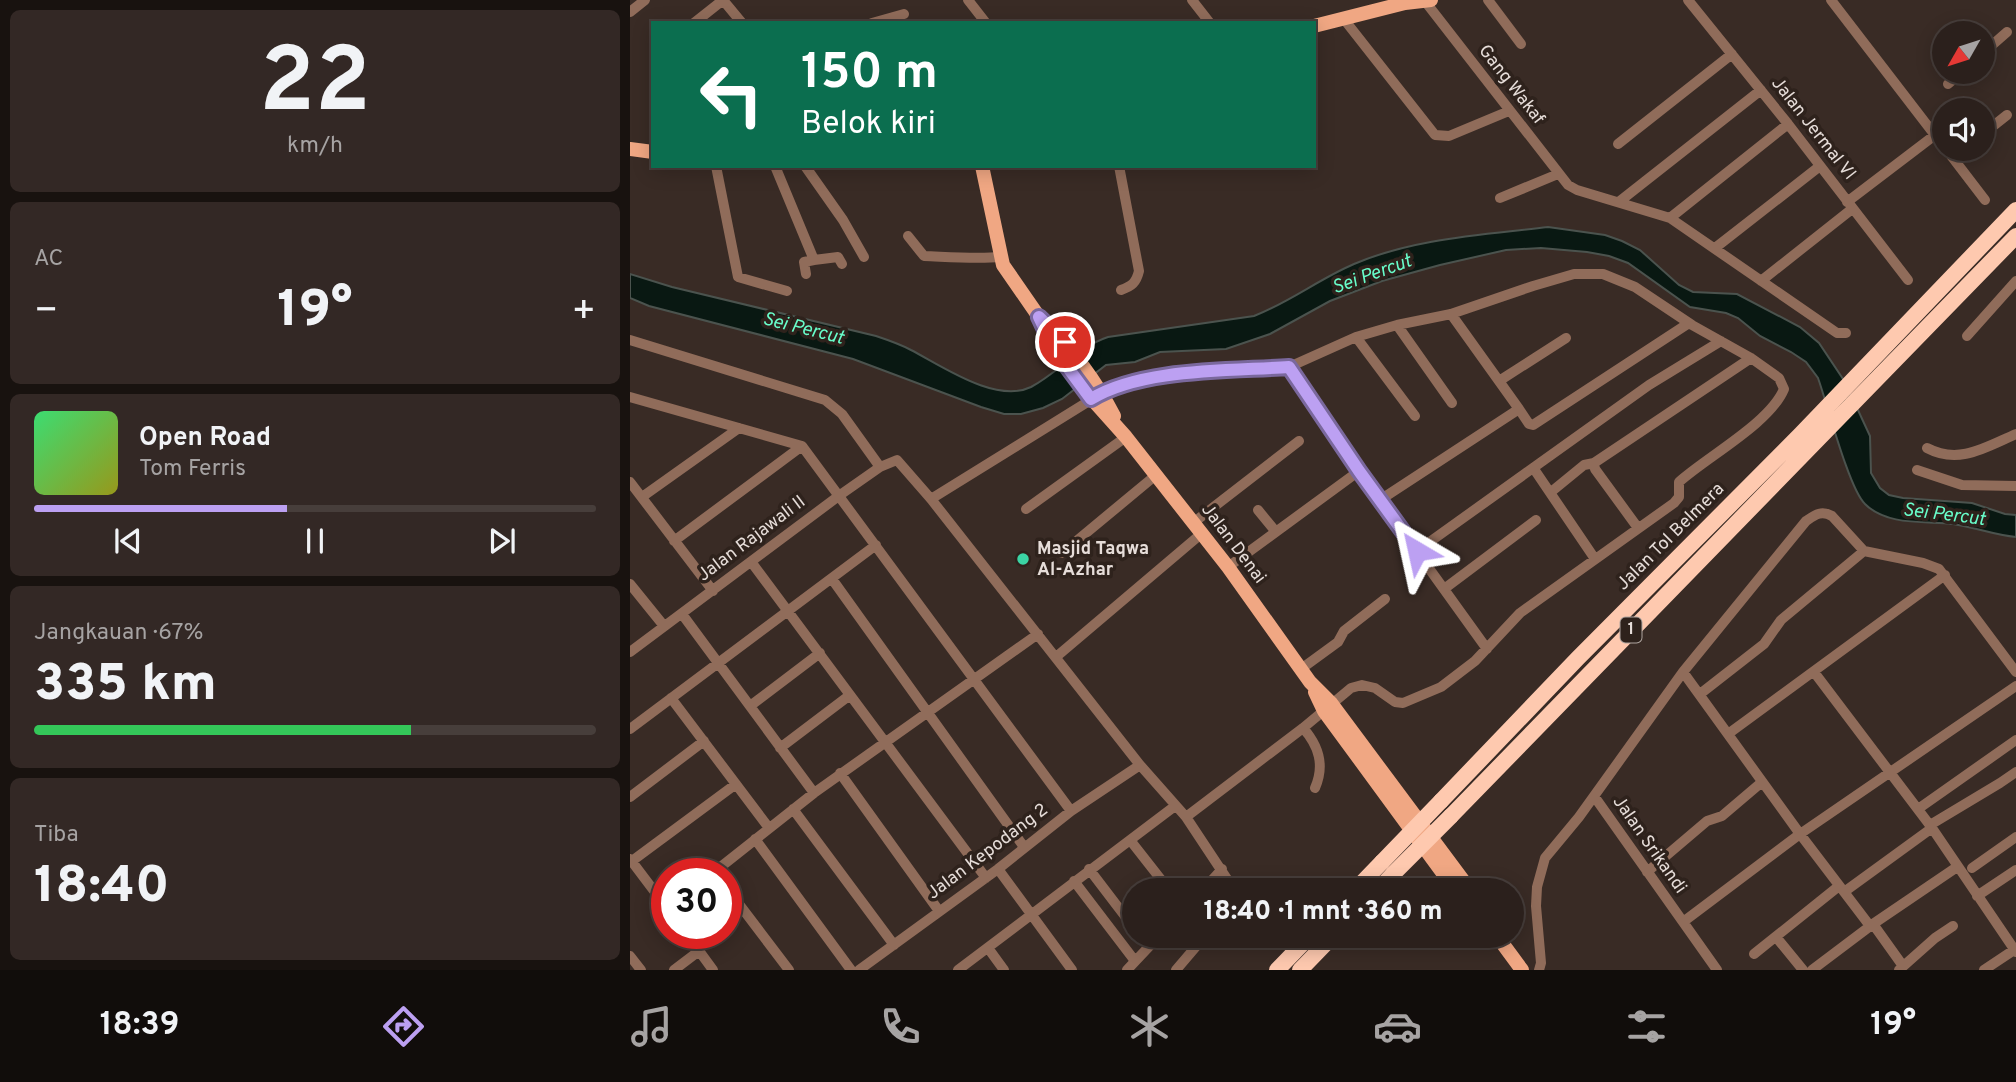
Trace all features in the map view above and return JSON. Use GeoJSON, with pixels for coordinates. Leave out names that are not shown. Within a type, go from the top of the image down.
{"type":"FeatureCollection","features":[{"type":"Feature","properties":{"kind":"highway","name":"Jalan Tol Belmera"},"geometry":{"type":"LineString","coordinates":[[1373,878],[1451,816],[1806,439],[1872,359],[2016,210]]}},
{"type":"Feature","properties":{"kind":"highway","name":"Jalan Tol Belmera"},"geometry":{"type":"LineString","coordinates":[[1383,878],[1388,868],[1441,801],[1578,658],[1806,439],[1876,379],[2016,236]]}},
{"type":"Feature","properties":{"kind":"highway"},"geometry":{"type":"LineString","coordinates":[[1277,970],[1298,948]]}},
{"type":"Feature","properties":{"kind":"highway"},"geometry":{"type":"LineString","coordinates":[[1300,970],[1321,948]]}},
{"type":"Feature","properties":{"kind":"main road"},"geometry":{"type":"LineString","coordinates":[[1316,25],[1412,1],[1430,0]]}},
{"type":"Feature","properties":{"kind":"main road"},"geometry":{"type":"LineString","coordinates":[[630,149],[651,152]]}},
{"type":"Feature","properties":{"kind":"main road","name":"Jalan Denai"},"geometry":{"type":"LineString","coordinates":[[982,168],[1006,271],[1124,435],[1228,568],[1447,878]]}},
{"type":"Feature","properties":{"kind":"main road","name":"Jalan Denai"},"geometry":{"type":"LineString","coordinates":[[1327,707],[1461,878]]}},
{"type":"Feature","properties":{"kind":"main road"},"geometry":{"type":"LineString","coordinates":[[1506,948],[1522,970]]}},
{"type":"Feature","properties":{"kind":"street"},"geometry":{"type":"LineString","coordinates":[[630,12],[645,0]]}},
{"type":"Feature","properties":{"kind":"street"},"geometry":{"type":"LineString","coordinates":[[697,21],[723,0],[740,21]]}},
{"type":"Feature","properties":{"kind":"street"},"geometry":{"type":"LineString","coordinates":[[968,0],[985,21]]}},
{"type":"Feature","properties":{"kind":"street"},"geometry":{"type":"LineString","coordinates":[[1192,0],[1208,21]]}},
{"type":"Feature","properties":{"kind":"street"},"geometry":{"type":"LineString","coordinates":[[1488,0],[1521,44]]}},
{"type":"Feature","properties":{"kind":"street","name":"Jalan Jermal VI"},"geometry":{"type":"LineString","coordinates":[[1688,0],[1908,280]]}},
{"type":"Feature","properties":{"kind":"street"},"geometry":{"type":"LineString","coordinates":[[1831,0],[1932,131]]}},
{"type":"Feature","properties":{"kind":"street","name":"Gang Wakaf"},"geometry":{"type":"LineString","coordinates":[[1412,1],[1509,111],[1572,188],[1620,201]]}},
{"type":"Feature","properties":{"kind":"street"},"geometry":{"type":"LineString","coordinates":[[879,21],[904,14]]}},
{"type":"Feature","properties":{"kind":"street"},"geometry":{"type":"LineString","coordinates":[[1343,18],[1435,135],[1449,136],[1509,111]]}},
{"type":"Feature","properties":{"kind":"street"},"geometry":{"type":"LineString","coordinates":[[1995,42],[2007,32]]}},
{"type":"Feature","properties":{"kind":"street"},"geometry":{"type":"LineString","coordinates":[[1618,144],[1732,54]]}},
{"type":"Feature","properties":{"kind":"street"},"geometry":{"type":"LineString","coordinates":[[1620,201],[1761,90]]}},
{"type":"Feature","properties":{"kind":"street"},"geometry":{"type":"LineString","coordinates":[[1995,125],[2007,116]]}},
{"type":"Feature","properties":{"kind":"street"},"geometry":{"type":"LineString","coordinates":[[1670,218],[1788,124]]}},
{"type":"Feature","properties":{"kind":"street"},"geometry":{"type":"LineString","coordinates":[[1761,281],[1932,137]]}},
{"type":"Feature","properties":{"kind":"street"},"geometry":{"type":"LineString","coordinates":[[1955,161],[1985,200]]}},
{"type":"Feature","properties":{"kind":"street"},"geometry":{"type":"LineString","coordinates":[[1715,248],[1820,166]]}},
{"type":"Feature","properties":{"kind":"street"},"geometry":{"type":"LineString","coordinates":[[716,168],[738,277],[786,291]]}},
{"type":"Feature","properties":{"kind":"street"},"geometry":{"type":"LineString","coordinates":[[776,168],[814,260]]}},
{"type":"Feature","properties":{"kind":"street"},"geometry":{"type":"LineString","coordinates":[[806,168],[843,220],[864,257]]}},
{"type":"Feature","properties":{"kind":"street"},"geometry":{"type":"LineString","coordinates":[[1119,168],[1139,271],[1137,281],[1121,290]]}},
{"type":"Feature","properties":{"kind":"street"},"geometry":{"type":"LineString","coordinates":[[1500,198],[1558,174]]}},
{"type":"Feature","properties":{"kind":"street"},"geometry":{"type":"LineString","coordinates":[[1620,201],[1670,218],[1837,333],[1846,333]]}},
{"type":"Feature","properties":{"kind":"street"},"geometry":{"type":"LineString","coordinates":[[908,236],[924,256],[970,260],[1001,257]]}},
{"type":"Feature","properties":{"kind":"street"},"geometry":{"type":"LineString","coordinates":[[806,274],[804,262],[838,257],[842,264]]}},
{"type":"Feature","properties":{"kind":"street"},"geometry":{"type":"LineString","coordinates":[[1186,817],[1351,688],[1362,685],[1375,688],[1395,702],[1403,704],[1441,687],[1475,661],[1520,612],[1674,503],[1679,497],[1679,482],[1756,423],[1777,402],[1783,393],[1783,383],[1751,358],[1689,323],[1635,287],[1612,277],[1592,273],[1553,279],[1451,314],[1356,337],[1289,367],[1138,380],[1094,392],[932,499],[1140,765],[1186,817],[1228,878]]}},
{"type":"Feature","properties":{"kind":"street"},"geometry":{"type":"LineString","coordinates":[[1967,336],[2016,281]]}},
{"type":"Feature","properties":{"kind":"street"},"geometry":{"type":"LineString","coordinates":[[1451,314],[1529,424],[1533,425],[1689,323]]}},
{"type":"Feature","properties":{"kind":"street"},"geometry":{"type":"LineString","coordinates":[[1397,325],[1452,403]]}},
{"type":"Feature","properties":{"kind":"street"},"geometry":{"type":"LineString","coordinates":[[1356,337],[1415,416]]}},
{"type":"Feature","properties":{"kind":"street"},"geometry":{"type":"LineString","coordinates":[[1499,381],[1566,338]]}},
{"type":"Feature","properties":{"kind":"street"},"geometry":{"type":"LineString","coordinates":[[630,340],[825,400],[842,414],[880,467]]}},
{"type":"Feature","properties":{"kind":"street"},"geometry":{"type":"LineString","coordinates":[[1417,551],[1649,385],[1721,341]]}},
{"type":"Feature","properties":{"kind":"street"},"geometry":{"type":"LineString","coordinates":[[1551,492],[1587,463],[1594,463],[1751,358]]}},
{"type":"Feature","properties":{"kind":"street"},"geometry":{"type":"LineString","coordinates":[[1289,367],[1359,471],[1487,649]]}},
{"type":"Feature","properties":{"kind":"street"},"geometry":{"type":"LineString","coordinates":[[630,397],[802,446],[1071,811]]}},
{"type":"Feature","properties":{"kind":"street"},"geometry":{"type":"LineString","coordinates":[[1380,500],[1519,409]]}},
{"type":"Feature","properties":{"kind":"street"},"geometry":{"type":"LineString","coordinates":[[642,498],[739,428]]}},
{"type":"Feature","properties":{"kind":"street"},"geometry":{"type":"LineString","coordinates":[[1927,448],[1949,456],[1966,455],[2016,434]]}},
{"type":"Feature","properties":{"kind":"street"},"geometry":{"type":"LineString","coordinates":[[1026,509],[1124,435]]}},
{"type":"Feature","properties":{"kind":"street"},"geometry":{"type":"LineString","coordinates":[[1056,657],[1197,528],[1299,441]]}},
{"type":"Feature","properties":{"kind":"street"},"geometry":{"type":"LineString","coordinates":[[674,541],[802,446]]}},
{"type":"Feature","properties":{"kind":"street","name":"Jalan Rajawali II"},"geometry":{"type":"LineString","coordinates":[[630,652],[880,467],[897,460],[932,499]]}},
{"type":"Feature","properties":{"kind":"street"},"geometry":{"type":"LineString","coordinates":[[1594,463],[1595,469],[1638,528]]}},
{"type":"Feature","properties":{"kind":"street"},"geometry":{"type":"LineString","coordinates":[[1534,469],[1595,559]]}},
{"type":"Feature","properties":{"kind":"street"},"geometry":{"type":"LineString","coordinates":[[1917,470],[1962,485],[2016,486]]}},
{"type":"Feature","properties":{"kind":"street"},"geometry":{"type":"LineString","coordinates":[[1228,568],[1359,471]]}},
{"type":"Feature","properties":{"kind":"street"},"geometry":{"type":"LineString","coordinates":[[1062,553],[1156,475]]}},
{"type":"Feature","properties":{"kind":"street"},"geometry":{"type":"LineString","coordinates":[[630,482],[713,591]]}},
{"type":"Feature","properties":{"kind":"street"},"geometry":{"type":"LineString","coordinates":[[1258,510],[1276,532]]}},
{"type":"Feature","properties":{"kind":"street","name":"Jalan Srikandi"},"geometry":{"type":"LineString","coordinates":[[1717,970],[1594,796],[1684,672],[1806,521],[1817,513],[1832,516],[1864,551]]}},
{"type":"Feature","properties":{"kind":"street"},"geometry":{"type":"LineString","coordinates":[[1444,589],[1536,520]]}},
{"type":"Feature","properties":{"kind":"street"},"geometry":{"type":"LineString","coordinates":[[630,729],[876,545]]}},
{"type":"Feature","properties":{"kind":"street"},"geometry":{"type":"LineString","coordinates":[[1700,694],[1763,643],[1781,620],[1864,551],[1923,563],[1939,569],[2016,672]]}},
{"type":"Feature","properties":{"kind":"street"},"geometry":{"type":"LineString","coordinates":[[752,562],[986,878]]}},
{"type":"Feature","properties":{"kind":"street"},"geometry":{"type":"LineString","coordinates":[[1728,734],[1945,575]]}},
{"type":"Feature","properties":{"kind":"street"},"geometry":{"type":"LineString","coordinates":[[832,579],[1024,847]]}},
{"type":"Feature","properties":{"kind":"street"},"geometry":{"type":"LineString","coordinates":[[630,584],[664,626]]}},
{"type":"Feature","properties":{"kind":"street"},"geometry":{"type":"LineString","coordinates":[[1301,669],[1338,642],[1344,631],[1385,599]]}},
{"type":"Feature","properties":{"kind":"street"},"geometry":{"type":"LineString","coordinates":[[681,614],[814,793]]}},
{"type":"Feature","properties":{"kind":"street"},"geometry":{"type":"LineString","coordinates":[[733,858],[814,793],[927,710],[976,680],[1038,634]]}},
{"type":"Feature","properties":{"kind":"street"},"geometry":{"type":"LineString","coordinates":[[750,706],[820,653]]}},
{"type":"Feature","properties":{"kind":"street"},"geometry":{"type":"LineString","coordinates":[[1684,672],[1800,834],[1901,968],[1953,926]]}},
{"type":"Feature","properties":{"kind":"street"},"geometry":{"type":"LineString","coordinates":[[1814,672],[1931,826],[2015,951],[1984,970]]}},
{"type":"Feature","properties":{"kind":"street"},"geometry":{"type":"LineString","coordinates":[[1683,922],[1800,834],[2016,686]]}},
{"type":"Feature","properties":{"kind":"street"},"geometry":{"type":"LineString","coordinates":[[780,748],[850,695]]}},
{"type":"Feature","properties":{"kind":"street"},"geometry":{"type":"LineString","coordinates":[[671,698],[769,828]]}},
{"type":"Feature","properties":{"kind":"street"},"geometry":{"type":"LineString","coordinates":[[1303,728],[1311,737],[1320,759],[1319,779],[1315,788]]}},
{"type":"Feature","properties":{"kind":"street"},"geometry":{"type":"LineString","coordinates":[[1918,809],[2016,740]]}},
{"type":"Feature","properties":{"kind":"street"},"geometry":{"type":"LineString","coordinates":[[630,797],[704,741]]}},
{"type":"Feature","properties":{"kind":"street","name":"Jalan Kepodang 2"},"geometry":{"type":"LineString","coordinates":[[866,968],[1071,811],[1140,765]]}},
{"type":"Feature","properties":{"kind":"street"},"geometry":{"type":"LineString","coordinates":[[1754,954],[1931,826],[2016,772]]}},
{"type":"Feature","properties":{"kind":"street"},"geometry":{"type":"LineString","coordinates":[[841,774],[939,912]]}},
{"type":"Feature","properties":{"kind":"street"},"geometry":{"type":"LineString","coordinates":[[1647,872],[1707,821],[1722,816],[1762,782]]}},
{"type":"Feature","properties":{"kind":"street"},"geometry":{"type":"LineString","coordinates":[[651,887],[631,860],[736,784]]}},
{"type":"Feature","properties":{"kind":"street"},"geometry":{"type":"LineString","coordinates":[[1539,970],[1541,963],[1536,906],[1540,873],[1545,858],[1594,796]]}},
{"type":"Feature","properties":{"kind":"street"},"geometry":{"type":"LineString","coordinates":[[958,970],[1175,806]]}},
{"type":"Feature","properties":{"kind":"street"},"geometry":{"type":"LineString","coordinates":[[793,810],[894,945]]}},
{"type":"Feature","properties":{"kind":"street"},"geometry":{"type":"LineString","coordinates":[[1972,868],[2016,837]]}},
{"type":"Feature","properties":{"kind":"street"},"geometry":{"type":"LineString","coordinates":[[755,839],[851,970]]}},
{"type":"Feature","properties":{"kind":"street"},"geometry":{"type":"LineString","coordinates":[[1130,840],[1160,878]]}},
{"type":"Feature","properties":{"kind":"street"},"geometry":{"type":"LineString","coordinates":[[1812,970],[1871,925],[1957,867]]}},
{"type":"Feature","properties":{"kind":"street"},"geometry":{"type":"LineString","coordinates":[[998,869],[1072,970]]}},
{"type":"Feature","properties":{"kind":"street"},"geometry":{"type":"LineString","coordinates":[[1090,869],[1122,912]]}},
{"type":"Feature","properties":{"kind":"street"},"geometry":{"type":"LineString","coordinates":[[1214,878],[1222,869]]}},
{"type":"Feature","properties":{"kind":"street"},"geometry":{"type":"LineString","coordinates":[[1977,896],[2016,870]]}},
{"type":"Feature","properties":{"kind":"street"},"geometry":{"type":"LineString","coordinates":[[1074,881],[1135,961]]}},
{"type":"Feature","properties":{"kind":"street"},"geometry":{"type":"LineString","coordinates":[[742,908],[789,970]]}},
{"type":"Feature","properties":{"kind":"street"},"geometry":{"type":"LineString","coordinates":[[1776,937],[1803,970]]}},
{"type":"Feature","properties":{"kind":"street"},"geometry":{"type":"LineString","coordinates":[[988,948],[1004,970]]}},
{"type":"Feature","properties":{"kind":"street"},"geometry":{"type":"LineString","coordinates":[[1127,970],[1148,948]]}},
{"type":"Feature","properties":{"kind":"street"},"geometry":{"type":"LineString","coordinates":[[1176,970],[1195,948]]}},
{"type":"Feature","properties":{"kind":"street"},"geometry":{"type":"LineString","coordinates":[[674,970],[699,951],[713,970]]}},
{"type":"Feature","properties":{"kind":"street"},"geometry":{"type":"LineString","coordinates":[[630,956],[641,970]]}},
{"type":"Feature","properties":{"kind":"water","name":"Sei Percut"},"geometry":{"type":"Polygon","coordinates":[[[1548,227],[1605,235],[1622,241],[1640,250],[1679,285],[1693,292],[1737,294],[1800,327],[1819,343],[1845,382],[1870,436],[1871,473],[1880,488],[1889,495],[1903,498],[1972,503],[2016,515],[2016,537],[1953,524],[1895,519],[1874,511],[1865,504],[1852,482],[1818,378],[1806,362],[1760,336],[1738,318],[1726,313],[1690,307],[1628,263],[1587,252],[1541,248],[1506,250],[1382,281],[1330,301],[1270,334],[1226,349],[1160,352],[1135,362],[1106,365],[1062,399],[1021,414],[1004,414],[981,407],[853,359],[649,306],[630,298],[630,274],[672,287],[876,336],[907,348],[970,381],[1002,391],[1017,391],[1031,387],[1087,347],[1108,337],[1254,316],[1341,270],[1401,248],[1449,239],[1548,227]]]}},
{"type":"Feature","properties":{"kind":"place","name":"Masjid Taqwa Al-Azhar"},"geometry":{"type":"Point","coordinates":[1023,559]}},
{"type":"Feature","properties":{"kind":"route"},"geometry":{"type":"LineString","coordinates":[[1065,342],[1039,317],[1054,349],[1091,399],[1138,380],[1289,367],[1417,551]]}}]}
